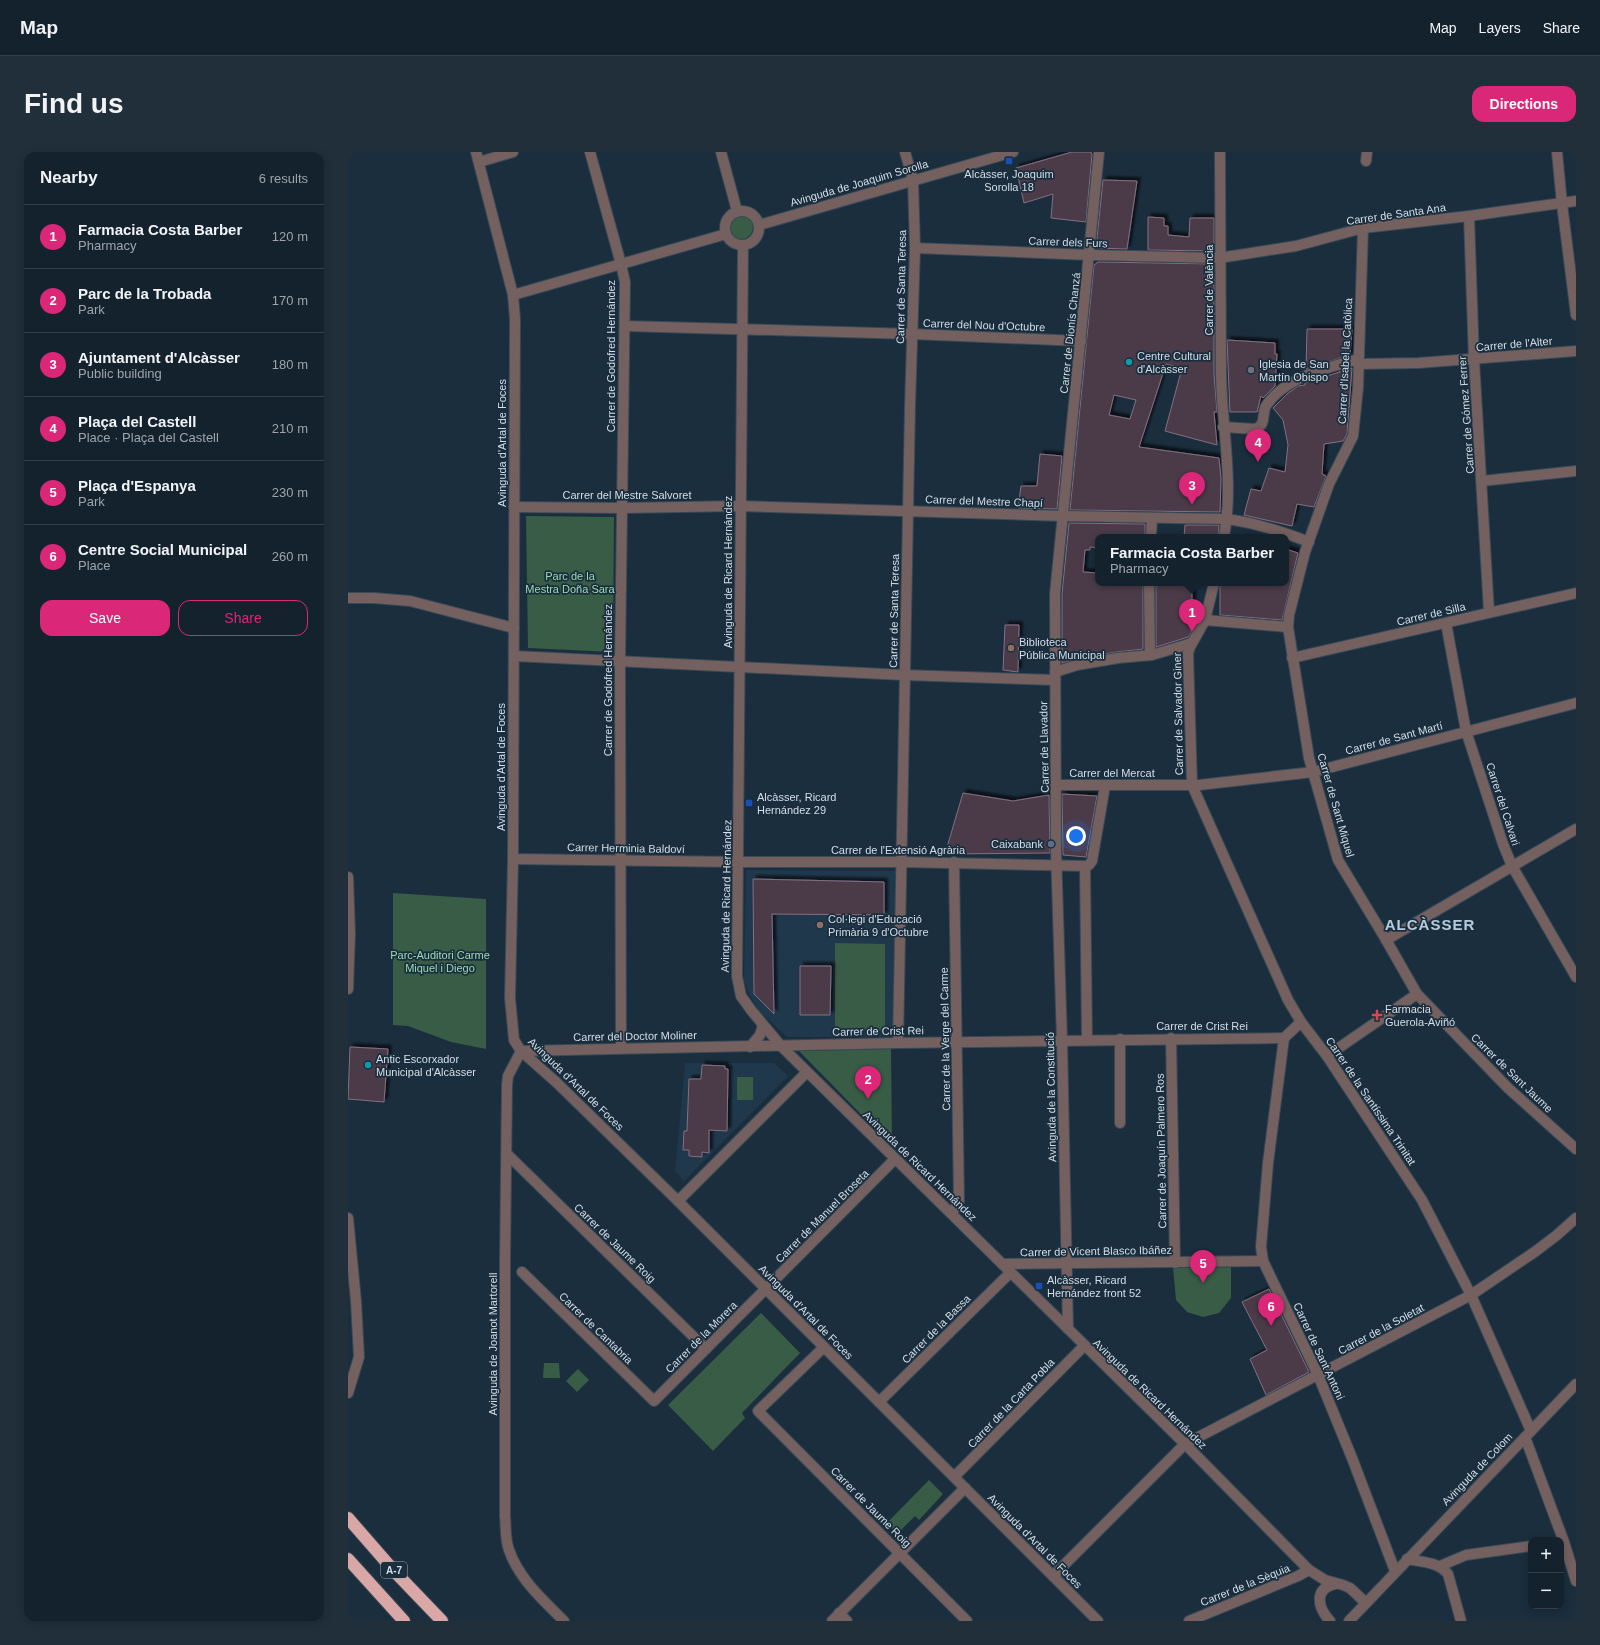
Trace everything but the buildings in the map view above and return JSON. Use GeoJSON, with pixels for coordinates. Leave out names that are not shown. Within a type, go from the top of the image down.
{"type":"FeatureCollection","features":[{"type":"Feature","properties":{"kind":"highway","name":"A-7"},"geometry":{"type":"LineString","coordinates":[[348,1518],[395,1572],[442,1621]]}},
{"type":"Feature","properties":{"kind":"highway","name":"A-7"},"geometry":{"type":"LineString","coordinates":[[348,1559],[404,1621]]}},
{"type":"Feature","properties":{"kind":"street"},"geometry":{"type":"LineString","coordinates":[[477,157],[513,152]]}},
{"type":"Feature","properties":{"kind":"street","name":"Carrer de Godofred Hernández"},"geometry":{"type":"LineString","coordinates":[[590,152],[625,282],[620,661],[621,1048]]}},
{"type":"Feature","properties":{"kind":"street"},"geometry":{"type":"LineString","coordinates":[[721,152],[737,211]]}},
{"type":"Feature","properties":{"kind":"street","name":"Carrer de Santa Teresa"},"geometry":{"type":"LineString","coordinates":[[898,1043],[904,675],[915,248],[913,180],[905,152]]}},
{"type":"Feature","properties":{"kind":"street","name":"Avinguda de Joaquim Sorolla"},"geometry":{"type":"LineString","coordinates":[[759,225],[1012,152]]}},
{"type":"Feature","properties":{"kind":"street","name":"Carrer de Dionís Chanzá"},"geometry":{"type":"LineString","coordinates":[[1063,516],[1100,152]]}},
{"type":"Feature","properties":{"kind":"street","name":"Carrer de València"},"geometry":{"type":"LineString","coordinates":[[1220,152],[1220,374],[1228,487],[1224,534]]}},
{"type":"Feature","properties":{"kind":"street"},"geometry":{"type":"LineString","coordinates":[[1557,152],[1576,315]]}},
{"type":"Feature","properties":{"kind":"street","name":"Avinguda d'Artal de Foces"},"geometry":{"type":"LineString","coordinates":[[477,157],[513,295],[515,319],[513,859],[510,998],[514,1040],[521,1051],[556,1082],[678,1201],[955,1476],[965,1488],[1098,1621]]}},
{"type":"Feature","properties":{"kind":"street","name":"Carrer de Santa Ana"},"geometry":{"type":"LineString","coordinates":[[1221,258],[1296,246],[1363,228],[1469,216],[1576,201]]}},
{"type":"Feature","properties":{"kind":"street"},"geometry":{"type":"LineString","coordinates":[[737,211],[749,212],[757,219],[759,225],[759,230],[752,242],[743,245],[732,242],[726,234],[726,220],[737,211]]}},
{"type":"Feature","properties":{"kind":"street","name":"Carrer de Gómez Ferrer"},"geometry":{"type":"LineString","coordinates":[[1469,216],[1474,360],[1489,612]]}},
{"type":"Feature","properties":{"kind":"street","name":"Carrer d'Isabel la Catòlica"},"geometry":{"type":"LineString","coordinates":[[1288,627],[1289,615],[1308,542],[1329,484],[1353,436],[1358,361],[1363,228]]}},
{"type":"Feature","properties":{"kind":"street"},"geometry":{"type":"LineString","coordinates":[[513,295],[726,234]]}},
{"type":"Feature","properties":{"kind":"street","name":"Avinguda de Ricard Hernández"},"geometry":{"type":"LineString","coordinates":[[743,245],[737,976],[741,996],[780,1046],[895,1160],[952,1213],[1010,1273],[1185,1444],[1312,1572],[1320,1586],[1320,1604],[1322,1611],[1330,1621]]}},
{"type":"Feature","properties":{"kind":"street","name":"Carrer dels Furs"},"geometry":{"type":"LineString","coordinates":[[915,248],[1090,255],[1221,258]]}},
{"type":"Feature","properties":{"kind":"street","name":"Carrer del Nou d'Octubre"},"geometry":{"type":"LineString","coordinates":[[625,326],[912,334],[1080,341]]}},
{"type":"Feature","properties":{"kind":"street","name":"Carrer de l'Alter"},"geometry":{"type":"LineString","coordinates":[[1223,427],[1258,428],[1262,424],[1267,404],[1291,382],[1358,361],[1418,363],[1474,360],[1576,351]]}},
{"type":"Feature","properties":{"kind":"street"},"geometry":{"type":"LineString","coordinates":[[1482,481],[1576,471]]}},
{"type":"Feature","properties":{"kind":"street","name":"Carrer del Mestre Salvoret"},"geometry":{"type":"LineString","coordinates":[[514,507],[622,508],[740,506]]}},
{"type":"Feature","properties":{"kind":"street","name":"Carrer del Mestre Chapí"},"geometry":{"type":"LineString","coordinates":[[740,506],[908,510],[1063,516],[1226,519],[1238,520],[1288,534]]}},
{"type":"Feature","properties":{"kind":"street","name":"Carrer de Llavador"},"geometry":{"type":"LineString","coordinates":[[1057,864],[1055,594],[1063,516]]}},
{"type":"Feature","properties":{"kind":"street"},"geometry":{"type":"LineString","coordinates":[[1151,534],[1152,518]]}},
{"type":"Feature","properties":{"kind":"street","name":"Carrer del Mestre Chapí"},"geometry":{"type":"LineString","coordinates":[[1289,534],[1308,542]]}},
{"type":"Feature","properties":{"kind":"street"},"geometry":{"type":"LineString","coordinates":[[1149,586],[1150,655]]}},
{"type":"Feature","properties":{"kind":"street","name":"Carrer de Salvador Giner"},"geometry":{"type":"LineString","coordinates":[[1192,785],[1188,660],[1192,644],[1205,620],[1213,586]]}},
{"type":"Feature","properties":{"kind":"street","name":"Carrer de Silla"},"geometry":{"type":"LineString","coordinates":[[1292,658],[1576,593]]}},
{"type":"Feature","properties":{"kind":"street"},"geometry":{"type":"LineString","coordinates":[[348,598],[374,598],[410,601],[514,628]]}},
{"type":"Feature","properties":{"kind":"street"},"geometry":{"type":"LineString","coordinates":[[1205,620],[1288,627]]}},
{"type":"Feature","properties":{"kind":"street","name":"Carrer del Calvari"},"geometry":{"type":"LineString","coordinates":[[1446,623],[1466,731],[1503,844],[1512,866],[1576,977]]}},
{"type":"Feature","properties":{"kind":"street","name":"Carrer de Sant Miquel"},"geometry":{"type":"LineString","coordinates":[[1288,627],[1309,758],[1338,860],[1417,994]]}},
{"type":"Feature","properties":{"kind":"street"},"geometry":{"type":"LineString","coordinates":[[514,656],[904,675],[1055,676],[1084,664],[1150,655],[1192,644]]}},
{"type":"Feature","properties":{"kind":"street","name":"Carrer de Sant Martí"},"geometry":{"type":"LineString","coordinates":[[1192,785],[1220,784],[1313,772],[1576,703]]}},
{"type":"Feature","properties":{"kind":"street","name":"Carrer del Mercat"},"geometry":{"type":"LineString","coordinates":[[1057,785],[1192,785]]}},
{"type":"Feature","properties":{"kind":"street","name":"Carrer de la Santíssima Trinitat"},"geometry":{"type":"LineString","coordinates":[[1192,785],[1288,1000],[1301,1022],[1327,1056],[1422,1200],[1471,1295],[1528,1434],[1560,1537]]}},
{"type":"Feature","properties":{"kind":"street"},"geometry":{"type":"LineString","coordinates":[[1057,864],[1085,866],[1089,865],[1092,861],[1105,786]]}},
{"type":"Feature","properties":{"kind":"street"},"geometry":{"type":"LineString","coordinates":[[1386,940],[1576,829]]}},
{"type":"Feature","properties":{"kind":"street","name":"Carrer Herminia Baldoví"},"geometry":{"type":"LineString","coordinates":[[513,859],[738,862]]}},
{"type":"Feature","properties":{"kind":"street","name":"Carrer de l'Extensió Agrària"},"geometry":{"type":"LineString","coordinates":[[738,862],[954,862],[1057,864]]}},
{"type":"Feature","properties":{"kind":"street","name":"Carrer de la Verge del Carme"},"geometry":{"type":"LineString","coordinates":[[952,1213],[959,1202],[954,862]]}},
{"type":"Feature","properties":{"kind":"street","name":"Avinguda de la Constitució"},"geometry":{"type":"LineString","coordinates":[[1057,864],[1068,1329]]}},
{"type":"Feature","properties":{"kind":"street"},"geometry":{"type":"LineString","coordinates":[[1085,866],[1087,1040]]}},
{"type":"Feature","properties":{"kind":"street"},"geometry":{"type":"LineString","coordinates":[[348,877],[350,934],[348,989]]}},
{"type":"Feature","properties":{"kind":"street"},"geometry":{"type":"LineString","coordinates":[[1327,1056],[1417,994]]}},
{"type":"Feature","properties":{"kind":"street","name":"Carrer de Sant Jaume"},"geometry":{"type":"LineString","coordinates":[[1417,994],[1508,1088],[1576,1149]]}},
{"type":"Feature","properties":{"kind":"street"},"geometry":{"type":"LineString","coordinates":[[1284,1038],[1301,1022]]}},
{"type":"Feature","properties":{"kind":"street"},"geometry":{"type":"LineString","coordinates":[[750,1047],[760,1035],[763,1025]]}},
{"type":"Feature","properties":{"kind":"street","name":"Carrer de Crist Rei"},"geometry":{"type":"LineString","coordinates":[[780,1046],[1171,1038],[1284,1038]]}},
{"type":"Feature","properties":{"kind":"street","name":"Carrer de Joaquín Palmero Ros"},"geometry":{"type":"LineString","coordinates":[[1171,1038],[1175,1263]]}},
{"type":"Feature","properties":{"kind":"street","name":"Carrer de Sant Antoni"},"geometry":{"type":"LineString","coordinates":[[1284,1038],[1267,1171],[1260,1247],[1263,1261],[1318,1375],[1395,1572]]}},
{"type":"Feature","properties":{"kind":"street"},"geometry":{"type":"LineString","coordinates":[[1120,1039],[1120,1123]]}},
{"type":"Feature","properties":{"kind":"street","name":"Carrer del Doctor Moliner"},"geometry":{"type":"LineString","coordinates":[[521,1051],[780,1046]]}},
{"type":"Feature","properties":{"kind":"street","name":"Avinguda de Joanot Martorell"},"geometry":{"type":"LineString","coordinates":[[521,1051],[508,1076],[505,1261],[505,1516],[508,1549],[520,1574],[536,1593],[564,1621]]}},
{"type":"Feature","properties":{"kind":"street"},"geometry":{"type":"LineString","coordinates":[[678,1201],[807,1072]]}},
{"type":"Feature","properties":{"kind":"street","name":"Carrer de Jaume Roig"},"geometry":{"type":"LineString","coordinates":[[507,1154],[706,1349]]}},
{"type":"Feature","properties":{"kind":"street","name":"Carrer de Manuel Broseta"},"geometry":{"type":"LineString","coordinates":[[765,1289],[895,1160]]}},
{"type":"Feature","properties":{"kind":"street"},"geometry":{"type":"LineString","coordinates":[[348,1218],[356,1301],[359,1357],[348,1393]]}},
{"type":"Feature","properties":{"kind":"street","name":"Carrer de la Soletat"},"geometry":{"type":"LineString","coordinates":[[1053,1576],[1185,1444],[1471,1295],[1536,1251],[1576,1218]]}},
{"type":"Feature","properties":{"kind":"street","name":"Carrer de Vicent Blasco Ibáñez"},"geometry":{"type":"LineString","coordinates":[[1002,1264],[1263,1261]]}},
{"type":"Feature","properties":{"kind":"street","name":"Carrer de Cantabria"},"geometry":{"type":"LineString","coordinates":[[522,1272],[654,1401]]}},
{"type":"Feature","properties":{"kind":"street","name":"Carrer de la Bassa"},"geometry":{"type":"LineString","coordinates":[[879,1402],[1010,1273]]}},
{"type":"Feature","properties":{"kind":"street","name":"Carrer de la Morera"},"geometry":{"type":"LineString","coordinates":[[654,1401],[765,1289]]}},
{"type":"Feature","properties":{"kind":"street","name":"Carrer de la Carta Pobla"},"geometry":{"type":"LineString","coordinates":[[955,1476],[1084,1346]]}},
{"type":"Feature","properties":{"kind":"street","name":"Carrer de Jaume Roig"},"geometry":{"type":"LineString","coordinates":[[824,1347],[758,1411],[967,1621]]}},
{"type":"Feature","properties":{"kind":"street","name":"Avinguda de Colom"},"geometry":{"type":"LineString","coordinates":[[1349,1621],[1576,1384]]}},
{"type":"Feature","properties":{"kind":"street"},"geometry":{"type":"LineString","coordinates":[[832,1621],[899,1552],[965,1488]]}},
{"type":"Feature","properties":{"kind":"street"},"geometry":{"type":"LineString","coordinates":[[1564,1543],[1576,1551]]}},
{"type":"Feature","properties":{"kind":"street"},"geometry":{"type":"LineString","coordinates":[[1440,1566],[1466,1555],[1528,1546]]}},
{"type":"Feature","properties":{"kind":"street","name":"Carrer de la Santíssima Trinitat"},"geometry":{"type":"LineString","coordinates":[[1564,1548],[1576,1581]]}},
{"type":"Feature","properties":{"kind":"street"},"geometry":{"type":"LineString","coordinates":[[1408,1558],[1440,1566],[1448,1574],[1462,1621]]}},
{"type":"Feature","properties":{"kind":"street","name":"Avinguda de Ricard Hernández"},"geometry":{"type":"LineString","coordinates":[[1312,1572],[1335,1584],[1350,1588],[1366,1603]]}},
{"type":"Feature","properties":{"kind":"street","name":"Carrer de la Sèquia"},"geometry":{"type":"LineString","coordinates":[[1189,1621],[1298,1576],[1312,1572]]}},
{"type":"Feature","properties":{"kind":"street"},"geometry":{"type":"LineString","coordinates":[[1321,1595],[1323,1590],[1328,1586],[1335,1584]]}},
{"type":"Feature","properties":{"kind":"street"},"geometry":{"type":"LineString","coordinates":[[839,1613],[847,1621]]}},
{"type":"Feature","properties":{"kind":"shaded area","name":"Col·legi d'Educació Primària 9 d'Octubre"},"geometry":{"type":"Polygon","coordinates":[[[746,870],[895,871],[893,1037],[787,1037],[759,1011],[749,994],[744,980],[746,870]]]}},
{"type":"Feature","properties":{"kind":"shaded area"},"geometry":{"type":"Polygon","coordinates":[[[685,1063],[774,1063],[788,1076],[684,1181],[675,1171],[685,1063]]]}},
{"type":"Feature","properties":{"kind":"green space"},"geometry":{"type":"Polygon","coordinates":[[[741,215],[750,218],[753,227],[750,236],[741,239],[732,236],[729,227],[732,218],[741,215]]]}},
{"type":"Feature","properties":{"kind":"green space","name":"Parc de la Mestra Doña Sara"},"geometry":{"type":"Polygon","coordinates":[[[526,516],[614,517],[613,652],[528,648],[526,516]]]}},
{"type":"Feature","properties":{"kind":"green space","name":"Parc-Auditori Carme Miquel i Diego"},"geometry":{"type":"Polygon","coordinates":[[[393,893],[486,899],[486,1049],[451,1042],[408,1026],[393,1025],[393,893]]]}},
{"type":"Feature","properties":{"kind":"green space"},"geometry":{"type":"Polygon","coordinates":[[[835,943],[885,944],[885,1031],[835,1030],[835,943]]]}},
{"type":"Feature","properties":{"kind":"green space"},"geometry":{"type":"Polygon","coordinates":[[[891,1049],[892,1146],[799,1051],[891,1049]]]}},
{"type":"Feature","properties":{"kind":"green space"},"geometry":{"type":"Polygon","coordinates":[[[737,1077],[753,1077],[753,1100],[737,1100],[737,1077]]]}},
{"type":"Feature","properties":{"kind":"green space"},"geometry":{"type":"Polygon","coordinates":[[[1231,1267],[1231,1298],[1219,1313],[1203,1317],[1187,1312],[1176,1300],[1173,1268],[1231,1267]]]}},
{"type":"Feature","properties":{"kind":"green space"},"geometry":{"type":"Polygon","coordinates":[[[761,1313],[800,1353],[742,1413],[745,1418],[713,1451],[668,1405],[761,1313]]]}},
{"type":"Feature","properties":{"kind":"green space"},"geometry":{"type":"Polygon","coordinates":[[[544,1363],[559,1363],[560,1378],[543,1378],[544,1363]]]}},
{"type":"Feature","properties":{"kind":"green space"},"geometry":{"type":"Polygon","coordinates":[[[578,1369],[589,1380],[577,1392],[566,1381],[578,1369]]]}},
{"type":"Feature","properties":{"kind":"green space"},"geometry":{"type":"Polygon","coordinates":[[[929,1480],[943,1494],[919,1520],[915,1516],[897,1534],[887,1523],[929,1480]]]}},
{"type":"Feature","properties":{"kind":"place","name":"Alcàsser, Joaquim Sorolla 18"},"geometry":{"type":"Point","coordinates":[1009,161]}},
{"type":"Feature","properties":{"kind":"place","name":"Centre Cultural d'Alcàsser"},"geometry":{"type":"Point","coordinates":[1129,362]}},
{"type":"Feature","properties":{"kind":"place","name":"Iglesia de San Martín Obispo"},"geometry":{"type":"Point","coordinates":[1251,370]}},
{"type":"Feature","properties":{"kind":"place","name":"Plaça del Castell"},"geometry":{"type":"Point","coordinates":[1258,462]}},
{"type":"Feature","properties":{"kind":"place","name":"Ajuntament d'Alcàsser"},"geometry":{"type":"Point","coordinates":[1192,505]}},
{"type":"Feature","properties":{"kind":"place","name":"Farmacia Costa Barber"},"geometry":{"type":"Point","coordinates":[1192,632]}},
{"type":"Feature","properties":{"kind":"place","name":"Biblioteca Pública Municipal"},"geometry":{"type":"Point","coordinates":[1011,648]}},
{"type":"Feature","properties":{"kind":"place","name":"Alcàsser, Ricard Hernández 29"},"geometry":{"type":"Point","coordinates":[749,803]}},
{"type":"Feature","properties":{"kind":"place","name":"Caixabank"},"geometry":{"type":"Point","coordinates":[1051,844]}},
{"type":"Feature","properties":{"kind":"place","name":"Col·legi d'Educació Primària 9 d'Octubre"},"geometry":{"type":"Point","coordinates":[820,925]}},
{"type":"Feature","properties":{"kind":"place","name":"Farmacia Guerola-Aviñó"},"geometry":{"type":"Point","coordinates":[1377,1015]}},
{"type":"Feature","properties":{"kind":"place","name":"Antic Escorxador Municipal d'Alcàsser"},"geometry":{"type":"Point","coordinates":[368,1065]}},
{"type":"Feature","properties":{"kind":"place","name":"Parc de la Trobada"},"geometry":{"type":"Point","coordinates":[868,1099]}},
{"type":"Feature","properties":{"kind":"place","name":"Plaça d'Espanya"},"geometry":{"type":"Point","coordinates":[1203,1283]}},
{"type":"Feature","properties":{"kind":"place","name":"Alcàsser, Ricard Hernández front 52"},"geometry":{"type":"Point","coordinates":[1039,1286]}},
{"type":"Feature","properties":{"kind":"place","name":"Centre Social Municipal"},"geometry":{"type":"Point","coordinates":[1271,1326]}},
{"type":"Feature","properties":{"kind":"district","name":"ALCÀSSER"},"geometry":{"type":"Point","coordinates":[1430,925]}}]}
